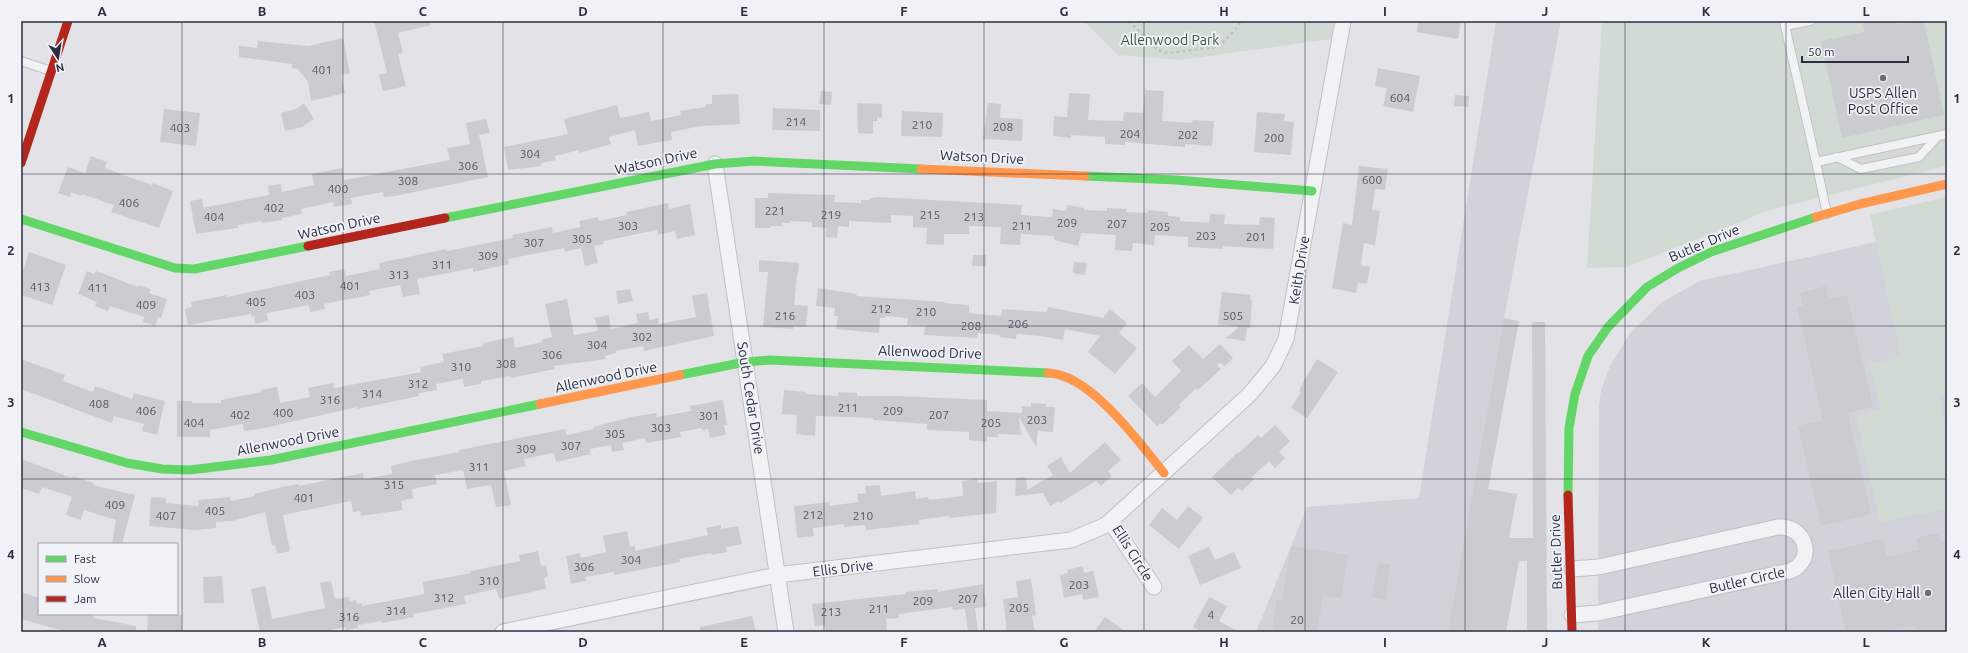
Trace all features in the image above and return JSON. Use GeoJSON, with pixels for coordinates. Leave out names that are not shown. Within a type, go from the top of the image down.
{"type":"FeatureCollection","features":[{"type":"Feature","properties":{"kind":"street"},"geometry":{"type":"LineString","coordinates":[[23,154],[68,21]]}},
{"type":"Feature","properties":{"kind":"street","name":"Keith Drive"},"geometry":{"type":"LineString","coordinates":[[1164,473],[1250,394],[1273,366],[1286,339],[1291,320],[1312,191],[1343,21]]}},
{"type":"Feature","properties":{"kind":"street","name":"Watson Drive"},"geometry":{"type":"LineString","coordinates":[[21,219],[175,268],[194,269],[715,164],[754,161],[1176,180],[1312,191]]}},
{"type":"Feature","properties":{"kind":"street","name":"South Cedar Drive"},"geometry":{"type":"LineString","coordinates":[[715,164],[786,632]]}},
{"type":"Feature","properties":{"kind":"street","name":"Butler Drive"},"geometry":{"type":"LineString","coordinates":[[1572,632],[1572,569],[1568,475],[1569,428],[1575,394],[1588,356],[1608,327],[1647,287],[1678,268],[1711,252],[1780,228],[1860,204],[1947,184]]}},
{"type":"Feature","properties":{"kind":"street","name":"Allenwood Drive"},"geometry":{"type":"LineString","coordinates":[[21,432],[131,464],[163,470],[206,470],[271,460],[745,362],[770,360],[1058,373],[1066,376],[1096,398],[1124,425],[1164,473]]}},
{"type":"Feature","properties":{"kind":"street","name":"Ellis Drive"},"geometry":{"type":"LineString","coordinates":[[502,632],[777,575],[1071,540],[1106,525],[1164,473]]}},
{"type":"Feature","properties":{"kind":"street","name":"Ellis Circle"},"geometry":{"type":"LineString","coordinates":[[1112,519],[1115,528],[1154,587]]}},
{"type":"Feature","properties":{"kind":"street","name":"Butler Circle"},"geometry":{"type":"LineString","coordinates":[[1572,569],[1599,567],[1778,527],[1789,527],[1794,530],[1801,537],[1805,549],[1805,557],[1801,563],[1790,571],[1598,614],[1572,615]]}},
{"type":"Feature","properties":{"kind":"lane"},"geometry":{"type":"LineString","coordinates":[[1810,21],[1784,24],[1827,214]]}},
{"type":"Feature","properties":{"kind":"lane"},"geometry":{"type":"LineString","coordinates":[[21,61],[52,71]]}},
{"type":"Feature","properties":{"kind":"lane"},"geometry":{"type":"LineString","coordinates":[[1816,162],[1947,134]]}},
{"type":"Feature","properties":{"kind":"lane"},"geometry":{"type":"LineString","coordinates":[[1837,157],[1861,170],[1919,157],[1938,136]]}},
{"type":"Feature","properties":{"kind":"path"},"geometry":{"type":"LineString","coordinates":[[1129,21],[1158,50],[1167,52],[1218,47],[1235,30],[1241,21]]}},
{"type":"Feature","properties":{"kind":"shaded area"},"geometry":{"type":"Polygon","coordinates":[[[1496,21],[1561,21],[1504,318],[1449,632],[1256,632],[1307,507],[1419,498],[1496,21]]]}},
{"type":"Feature","properties":{"kind":"shaded area"},"geometry":{"type":"Polygon","coordinates":[[[1947,197],[1947,632],[1598,632],[1599,406],[1601,390],[1610,366],[1630,333],[1662,302],[1700,281],[1876,242],[1870,215],[1947,197]]]}},
{"type":"Feature","properties":{"kind":"green space","name":"Allenwood Park"},"geometry":{"type":"Polygon","coordinates":[[[1084,21],[1334,21],[1331,39],[1180,60],[1118,55],[1084,21]]]}},
{"type":"Feature","properties":{"kind":"green space"},"geometry":{"type":"Polygon","coordinates":[[[1602,21],[1947,21],[1947,166],[1770,210],[1627,267],[1587,268],[1602,21]]]}},
{"type":"Feature","properties":{"kind":"green space"},"geometry":{"type":"Polygon","coordinates":[[[1947,197],[1947,393],[1939,395],[1947,432],[1947,509],[1880,522],[1856,415],[1880,409],[1870,364],[1901,357],[1870,215],[1947,197]]]}},
{"type":"Feature","properties":{"kind":"building"},"geometry":{"type":"Polygon","coordinates":[[[374,21],[430,21],[431,25],[398,33],[403,53],[398,54],[406,86],[383,91],[379,75],[387,73],[374,21]]]}},
{"type":"Feature","properties":{"kind":"building"},"geometry":{"type":"Polygon","coordinates":[[[1418,21],[1461,21],[1458,39],[1417,32],[1418,21]]]}},
{"type":"Feature","properties":{"kind":"building","name":"USPS Allen Post Office"},"geometry":{"type":"Polygon","coordinates":[[[1862,21],[1897,21],[1898,24],[1924,21],[1944,115],[1842,138],[1821,41],[1865,32],[1862,21]]]}},
{"type":"Feature","properties":{"kind":"building"},"geometry":{"type":"Polygon","coordinates":[[[343,38],[350,73],[341,75],[345,93],[311,101],[308,82],[298,69],[292,68],[292,64],[239,57],[239,46],[257,48],[258,41],[308,46],[343,38]]]}},
{"type":"Feature","properties":{"kind":"building"},"geometry":{"type":"Polygon","coordinates":[[[1378,68],[1420,76],[1413,112],[1383,106],[1387,88],[1375,86],[1378,68]]]}},
{"type":"Feature","properties":{"kind":"building"},"geometry":{"type":"Polygon","coordinates":[[[1145,90],[1164,91],[1162,121],[1192,123],[1193,120],[1214,121],[1212,146],[1185,144],[1185,147],[1125,142],[1125,145],[1105,144],[1105,137],[1071,135],[1071,138],[1053,136],[1054,116],[1067,117],[1069,93],[1090,94],[1088,120],[1123,121],[1124,112],[1143,113],[1145,90]]]}},
{"type":"Feature","properties":{"kind":"building"},"geometry":{"type":"Polygon","coordinates":[[[821,91],[832,92],[831,105],[819,104],[821,91]]]}},
{"type":"Feature","properties":{"kind":"building"},"geometry":{"type":"Polygon","coordinates":[[[738,94],[740,124],[701,126],[671,132],[672,140],[638,146],[635,130],[609,137],[611,144],[579,153],[579,150],[555,156],[556,160],[541,163],[542,166],[508,170],[504,147],[568,134],[564,119],[617,105],[620,118],[649,112],[651,121],[681,115],[680,111],[706,107],[706,104],[712,104],[712,95],[738,94]]]}},
{"type":"Feature","properties":{"kind":"building"},"geometry":{"type":"Polygon","coordinates":[[[1455,95],[1469,96],[1468,107],[1454,106],[1455,95]]]}},
{"type":"Feature","properties":{"kind":"building"},"geometry":{"type":"Polygon","coordinates":[[[304,103],[314,119],[302,127],[285,131],[281,113],[296,109],[304,103]]]}},
{"type":"Feature","properties":{"kind":"building"},"geometry":{"type":"Polygon","coordinates":[[[857,103],[882,104],[882,118],[877,117],[877,121],[873,121],[873,134],[858,133],[857,103]]]}},
{"type":"Feature","properties":{"kind":"building"},"geometry":{"type":"Polygon","coordinates":[[[988,103],[1001,104],[1000,118],[1023,119],[1022,141],[983,139],[988,103]]]}},
{"type":"Feature","properties":{"kind":"building"},"geometry":{"type":"Polygon","coordinates":[[[773,108],[820,110],[820,131],[772,130],[773,108]]]}},
{"type":"Feature","properties":{"kind":"building"},"geometry":{"type":"Polygon","coordinates":[[[164,109],[200,113],[196,146],[160,142],[164,109]]]}},
{"type":"Feature","properties":{"kind":"building"},"geometry":{"type":"Polygon","coordinates":[[[902,111],[943,113],[942,137],[901,136],[902,111]]]}},
{"type":"Feature","properties":{"kind":"building"},"geometry":{"type":"Polygon","coordinates":[[[1257,112],[1285,114],[1284,121],[1294,122],[1291,155],[1254,152],[1257,112]]]}},
{"type":"Feature","properties":{"kind":"building"},"geometry":{"type":"Polygon","coordinates":[[[486,119],[490,133],[479,135],[488,177],[395,196],[384,197],[383,192],[351,198],[352,204],[334,207],[333,202],[301,209],[302,214],[282,218],[282,220],[262,223],[262,221],[238,225],[238,228],[196,234],[190,201],[202,199],[203,208],[269,195],[268,186],[281,184],[282,192],[314,185],[312,174],[342,168],[344,180],[450,160],[447,148],[470,144],[466,123],[486,119]]]}},
{"type":"Feature","properties":{"kind":"building"},"geometry":{"type":"Polygon","coordinates":[[[91,156],[107,162],[105,168],[173,191],[159,228],[111,212],[114,205],[82,194],[81,196],[71,192],[70,197],[58,193],[68,167],[85,173],[91,156]]]}},
{"type":"Feature","properties":{"kind":"building"},"geometry":{"type":"Polygon","coordinates":[[[1359,166],[1388,169],[1385,190],[1375,189],[1372,210],[1380,211],[1375,245],[1364,243],[1361,265],[1370,267],[1367,284],[1358,283],[1356,293],[1332,288],[1343,223],[1352,225],[1359,166]]]}},
{"type":"Feature","properties":{"kind":"building"},"geometry":{"type":"Polygon","coordinates":[[[768,193],[835,195],[834,202],[861,203],[861,200],[869,200],[870,198],[878,197],[1022,205],[1021,215],[1052,217],[1053,209],[1066,211],[1067,205],[1084,208],[1084,210],[1107,211],[1107,208],[1127,209],[1126,212],[1147,213],[1148,210],[1168,212],[1168,216],[1180,217],[1180,221],[1209,223],[1210,214],[1225,215],[1224,224],[1259,225],[1260,217],[1275,218],[1273,249],[1223,246],[1223,249],[1188,247],[1188,237],[1155,235],[1154,245],[1133,243],[1132,251],[1115,250],[1116,235],[1081,233],[1078,246],[1054,240],[1054,236],[1021,234],[1020,245],[1000,244],[1001,227],[969,226],[969,234],[944,234],[944,245],[926,244],[927,228],[913,227],[913,216],[891,215],[891,223],[849,221],[849,227],[838,226],[837,238],[826,237],[826,228],[812,227],[812,222],[790,221],[790,223],[782,223],[782,226],[755,228],[755,198],[768,198],[768,193]]]}},
{"type":"Feature","properties":{"kind":"building"},"geometry":{"type":"Polygon","coordinates":[[[668,203],[669,209],[690,204],[695,235],[677,239],[675,231],[658,235],[657,230],[603,241],[604,244],[594,246],[598,263],[585,266],[581,248],[565,252],[564,248],[508,259],[509,264],[473,272],[473,268],[417,279],[420,294],[403,297],[400,285],[369,291],[370,295],[324,304],[325,309],[310,312],[309,305],[267,313],[268,321],[255,324],[254,316],[252,317],[251,314],[188,325],[185,309],[192,307],[191,302],[227,295],[227,297],[330,275],[329,272],[344,269],[346,276],[380,269],[379,263],[446,249],[446,251],[513,238],[512,235],[552,227],[553,233],[581,227],[579,221],[598,217],[599,221],[627,215],[626,212],[668,203]]]}},
{"type":"Feature","properties":{"kind":"building"},"geometry":{"type":"Polygon","coordinates":[[[29,252],[66,265],[52,305],[21,295],[21,277],[29,252]]]}},
{"type":"Feature","properties":{"kind":"building"},"geometry":{"type":"Polygon","coordinates":[[[973,255],[986,255],[986,266],[972,266],[973,255]]]}},
{"type":"Feature","properties":{"kind":"building"},"geometry":{"type":"Polygon","coordinates":[[[759,260],[799,263],[794,305],[808,306],[806,327],[793,326],[793,329],[763,327],[768,272],[759,272],[759,260]]]}},
{"type":"Feature","properties":{"kind":"building"},"geometry":{"type":"Polygon","coordinates":[[[1074,262],[1087,263],[1085,275],[1073,273],[1074,262]]]}},
{"type":"Feature","properties":{"kind":"building"},"geometry":{"type":"Polygon","coordinates":[[[87,271],[94,274],[96,271],[138,287],[138,285],[151,289],[149,293],[167,299],[161,318],[158,317],[155,326],[143,322],[144,317],[110,306],[108,311],[95,306],[97,302],[78,294],[87,271]]]}},
{"type":"Feature","properties":{"kind":"building"},"geometry":{"type":"Polygon","coordinates":[[[1826,286],[1829,299],[1847,295],[1873,407],[1848,413],[1871,514],[1821,526],[1798,426],[1823,420],[1797,307],[1803,306],[1800,293],[1826,286]]]}},
{"type":"Feature","properties":{"kind":"building"},"geometry":{"type":"Polygon","coordinates":[[[818,288],[857,294],[856,296],[969,305],[969,313],[1001,316],[1002,309],[1047,312],[1048,307],[1103,318],[1110,309],[1127,323],[1119,333],[1137,348],[1115,374],[1088,352],[1100,336],[1065,329],[1063,340],[1017,334],[1016,339],[1000,337],[1000,335],[978,333],[977,338],[924,335],[925,326],[907,325],[908,318],[885,316],[885,318],[880,318],[879,333],[836,329],[838,316],[834,316],[835,308],[816,306],[818,288]]]}},
{"type":"Feature","properties":{"kind":"building"},"geometry":{"type":"Polygon","coordinates":[[[630,289],[633,301],[618,304],[616,291],[630,289]]]}},
{"type":"Feature","properties":{"kind":"building"},"geometry":{"type":"Polygon","coordinates":[[[1222,292],[1250,295],[1250,300],[1252,300],[1250,328],[1247,328],[1245,341],[1226,338],[1239,327],[1218,324],[1222,292]]]}},
{"type":"Feature","properties":{"kind":"building"},"geometry":{"type":"Polygon","coordinates":[[[707,293],[714,336],[644,351],[643,346],[616,351],[616,353],[605,356],[606,359],[554,366],[555,369],[511,378],[510,376],[481,381],[481,384],[464,387],[463,379],[436,384],[437,390],[419,393],[419,396],[357,409],[357,407],[260,429],[244,431],[243,424],[210,430],[210,437],[177,437],[177,401],[192,401],[192,403],[221,403],[221,400],[261,392],[261,390],[277,387],[280,403],[310,397],[308,388],[333,383],[334,388],[421,372],[420,367],[444,362],[442,354],[484,346],[483,343],[513,337],[515,348],[542,342],[542,339],[552,337],[545,304],[567,299],[574,335],[598,331],[595,318],[609,315],[611,329],[638,323],[636,314],[648,312],[650,320],[658,318],[659,324],[696,317],[692,296],[707,293]]]}},
{"type":"Feature","properties":{"kind":"building"},"geometry":{"type":"Polygon","coordinates":[[[1504,318],[1519,321],[1488,489],[1517,494],[1509,538],[1533,538],[1532,322],[1545,322],[1547,632],[1527,632],[1527,561],[1519,561],[1506,632],[1448,632],[1504,318]]]}},
{"type":"Feature","properties":{"kind":"building"},"geometry":{"type":"Polygon","coordinates":[[[1220,344],[1233,358],[1225,366],[1220,363],[1217,365],[1221,369],[1198,390],[1196,388],[1179,405],[1181,407],[1162,425],[1160,423],[1157,426],[1128,396],[1142,383],[1155,397],[1181,371],[1172,361],[1189,345],[1203,359],[1220,344]]]}},
{"type":"Feature","properties":{"kind":"building"},"geometry":{"type":"Polygon","coordinates":[[[21,359],[65,375],[63,381],[93,392],[95,386],[132,399],[134,393],[165,401],[157,435],[142,431],[144,424],[114,416],[112,423],[21,389],[21,359]]]}},
{"type":"Feature","properties":{"kind":"building"},"geometry":{"type":"Polygon","coordinates":[[[1317,359],[1338,372],[1307,418],[1291,408],[1301,392],[1299,391],[1304,380],[1317,359]]]}},
{"type":"Feature","properties":{"kind":"building"},"geometry":{"type":"Polygon","coordinates":[[[784,390],[806,392],[806,394],[838,396],[838,392],[857,393],[857,396],[898,396],[987,400],[987,411],[1022,413],[1022,406],[1031,407],[1031,403],[1046,404],[1046,407],[1055,407],[1053,432],[1038,431],[1036,447],[1019,417],[1021,435],[998,434],[998,437],[987,437],[987,442],[969,440],[969,432],[927,430],[927,424],[873,420],[873,418],[816,416],[815,436],[796,434],[797,415],[782,414],[784,390]]]}},
{"type":"Feature","properties":{"kind":"building"},"geometry":{"type":"Polygon","coordinates":[[[723,400],[727,425],[724,425],[726,435],[710,438],[708,429],[702,430],[702,428],[680,432],[681,437],[646,443],[645,438],[622,443],[624,450],[612,452],[611,445],[590,449],[591,454],[556,462],[554,453],[524,459],[526,466],[504,471],[511,505],[496,507],[491,485],[467,489],[463,470],[435,475],[437,484],[412,489],[413,498],[401,501],[403,510],[361,516],[360,511],[353,512],[351,501],[283,515],[290,551],[277,554],[275,545],[272,546],[265,512],[232,521],[216,522],[216,528],[196,530],[149,526],[151,497],[166,498],[166,503],[199,506],[198,500],[230,497],[231,501],[255,496],[254,494],[282,487],[299,484],[299,486],[363,473],[364,479],[392,474],[391,466],[459,452],[459,450],[565,429],[567,435],[594,429],[593,427],[631,417],[656,413],[657,417],[691,411],[690,406],[723,400]]]}},
{"type":"Feature","properties":{"kind":"building"},"geometry":{"type":"Polygon","coordinates":[[[1275,425],[1290,441],[1279,452],[1285,458],[1275,468],[1269,461],[1252,477],[1254,479],[1242,491],[1238,488],[1231,495],[1212,477],[1258,435],[1261,438],[1275,425]]]}},
{"type":"Feature","properties":{"kind":"building"},"geometry":{"type":"Polygon","coordinates":[[[1105,442],[1121,460],[1108,471],[1112,476],[1101,486],[1096,481],[1060,503],[1059,501],[1050,506],[1043,493],[1015,496],[1016,478],[1026,477],[1027,490],[1053,475],[1047,466],[1061,457],[1070,473],[1105,442]]]}},
{"type":"Feature","properties":{"kind":"building"},"geometry":{"type":"Polygon","coordinates":[[[21,459],[72,478],[73,476],[93,483],[93,485],[135,495],[122,543],[112,543],[116,520],[84,510],[81,520],[66,515],[72,497],[42,487],[39,494],[21,488],[21,459]]]}},
{"type":"Feature","properties":{"kind":"building"},"geometry":{"type":"Polygon","coordinates":[[[977,479],[978,483],[997,481],[996,513],[949,518],[949,516],[919,520],[920,524],[866,530],[865,525],[844,527],[844,524],[813,528],[814,536],[797,538],[794,506],[829,502],[830,506],[858,502],[857,494],[866,493],[865,486],[880,485],[881,496],[915,491],[916,499],[928,497],[929,500],[963,496],[962,481],[977,479]]]}},
{"type":"Feature","properties":{"kind":"building"},"geometry":{"type":"Polygon","coordinates":[[[1188,506],[1203,518],[1179,549],[1149,525],[1162,508],[1177,520],[1188,506]]]}},
{"type":"Feature","properties":{"kind":"building"},"geometry":{"type":"Polygon","coordinates":[[[721,525],[721,529],[738,526],[742,544],[726,547],[727,552],[712,555],[711,553],[679,559],[680,562],[614,575],[614,572],[585,577],[586,581],[571,584],[566,556],[580,553],[581,558],[606,552],[603,536],[627,531],[630,547],[635,546],[635,551],[708,535],[706,528],[721,525]]]}},
{"type":"Feature","properties":{"kind":"building"},"geometry":{"type":"Polygon","coordinates":[[[1939,533],[1941,542],[1945,541],[1947,549],[1947,632],[1917,632],[1915,625],[1881,632],[1846,632],[1828,551],[1883,539],[1887,557],[1918,550],[1916,538],[1939,533]]]}},
{"type":"Feature","properties":{"kind":"building"},"geometry":{"type":"Polygon","coordinates":[[[1291,546],[1348,555],[1341,598],[1323,596],[1317,632],[1272,632],[1277,599],[1282,600],[1291,546]]]}},
{"type":"Feature","properties":{"kind":"building"},"geometry":{"type":"Polygon","coordinates":[[[1209,547],[1215,560],[1234,552],[1241,568],[1200,585],[1188,556],[1209,547]]]}},
{"type":"Feature","properties":{"kind":"building"},"geometry":{"type":"Polygon","coordinates":[[[538,551],[541,566],[546,565],[548,576],[544,578],[546,589],[499,599],[496,589],[464,596],[466,604],[413,614],[414,617],[382,623],[381,621],[358,625],[358,628],[346,630],[346,627],[319,632],[260,632],[251,589],[265,586],[272,619],[325,608],[320,583],[331,581],[335,599],[349,597],[350,601],[356,600],[357,604],[362,603],[362,606],[424,594],[423,582],[471,573],[470,571],[520,561],[519,555],[538,551]]]}},
{"type":"Feature","properties":{"kind":"building"},"geometry":{"type":"Polygon","coordinates":[[[1378,563],[1390,565],[1386,600],[1372,597],[1378,563]]]}},
{"type":"Feature","properties":{"kind":"building"},"geometry":{"type":"Polygon","coordinates":[[[1083,566],[1084,573],[1093,571],[1099,597],[1083,600],[1082,594],[1064,598],[1060,575],[1068,573],[1067,570],[1083,566]]]}},
{"type":"Feature","properties":{"kind":"building"},"geometry":{"type":"Polygon","coordinates":[[[222,576],[224,603],[204,603],[203,577],[222,576]]]}},
{"type":"Feature","properties":{"kind":"building"},"geometry":{"type":"Polygon","coordinates":[[[1031,579],[1036,615],[1032,616],[1035,632],[1007,632],[1003,599],[1018,597],[1016,581],[1031,579]]]}},
{"type":"Feature","properties":{"kind":"building"},"geometry":{"type":"Polygon","coordinates":[[[983,584],[986,607],[975,608],[978,632],[968,632],[965,609],[953,610],[952,607],[899,614],[899,618],[886,619],[887,632],[826,632],[825,625],[815,626],[812,604],[906,594],[905,592],[938,589],[938,592],[983,584]]]}},
{"type":"Feature","properties":{"kind":"building"},"geometry":{"type":"Polygon","coordinates":[[[21,592],[38,598],[38,615],[90,615],[94,616],[93,618],[136,626],[136,632],[67,632],[21,619],[21,592]]]}},
{"type":"Feature","properties":{"kind":"building"},"geometry":{"type":"Polygon","coordinates":[[[1209,597],[1227,606],[1219,621],[1239,632],[1202,632],[1193,627],[1209,597]]]}},
{"type":"Feature","properties":{"kind":"building"},"geometry":{"type":"Polygon","coordinates":[[[148,615],[182,615],[181,632],[147,632],[148,615]]]}},
{"type":"Feature","properties":{"kind":"building"},"geometry":{"type":"Polygon","coordinates":[[[752,616],[756,632],[700,632],[700,627],[752,616]]]}},
{"type":"Feature","properties":{"kind":"building"},"geometry":{"type":"Polygon","coordinates":[[[1105,617],[1126,632],[1094,632],[1105,617]]]}},
{"type":"Feature","properties":{"kind":"traffic: fast"},"geometry":{"type":"LineString","coordinates":[[445,218],[715,164],[754,161],[921,169]]}},
{"type":"Feature","properties":{"kind":"traffic: fast"},"geometry":{"type":"LineString","coordinates":[[1085,176],[1176,180],[1312,191]]}},
{"type":"Feature","properties":{"kind":"traffic: fast"},"geometry":{"type":"LineString","coordinates":[[1568,495],[1569,428],[1575,394],[1588,356],[1608,327],[1647,287],[1678,268],[1711,252],[1816,217]]}},
{"type":"Feature","properties":{"kind":"traffic: fast"},"geometry":{"type":"LineString","coordinates":[[21,219],[175,268],[194,269],[308,246]]}},
{"type":"Feature","properties":{"kind":"traffic: fast"},"geometry":{"type":"LineString","coordinates":[[680,375],[745,362],[770,360],[1048,373]]}},
{"type":"Feature","properties":{"kind":"traffic: fast"},"geometry":{"type":"LineString","coordinates":[[21,432],[127,463],[162,469],[190,470],[271,460],[540,404]]}},
{"type":"Feature","properties":{"kind":"traffic: slow"},"geometry":{"type":"LineString","coordinates":[[921,169],[1085,176]]}},
{"type":"Feature","properties":{"kind":"traffic: slow"},"geometry":{"type":"LineString","coordinates":[[1816,217],[1860,204],[1947,184]]}},
{"type":"Feature","properties":{"kind":"traffic: slow"},"geometry":{"type":"LineString","coordinates":[[1048,373],[1064,376],[1097,397],[1127,428],[1164,473]]}},
{"type":"Feature","properties":{"kind":"traffic: slow"},"geometry":{"type":"LineString","coordinates":[[540,404],[680,375]]}},
{"type":"Feature","properties":{"kind":"traffic: jam"},"geometry":{"type":"LineString","coordinates":[[21,163],[68,21]]}},
{"type":"Feature","properties":{"kind":"traffic: jam"},"geometry":{"type":"LineString","coordinates":[[308,246],[445,218]]}},
{"type":"Feature","properties":{"kind":"traffic: jam"},"geometry":{"type":"LineString","coordinates":[[1568,495],[1572,632]]}},
{"type":"Feature","properties":{"kind":"place","name":"USPS Allen Post Office"},"geometry":{"type":"Point","coordinates":[1883,78]}},
{"type":"Feature","properties":{"kind":"place","name":"Allen City Hall"},"geometry":{"type":"Point","coordinates":[1928,593]}}]}
